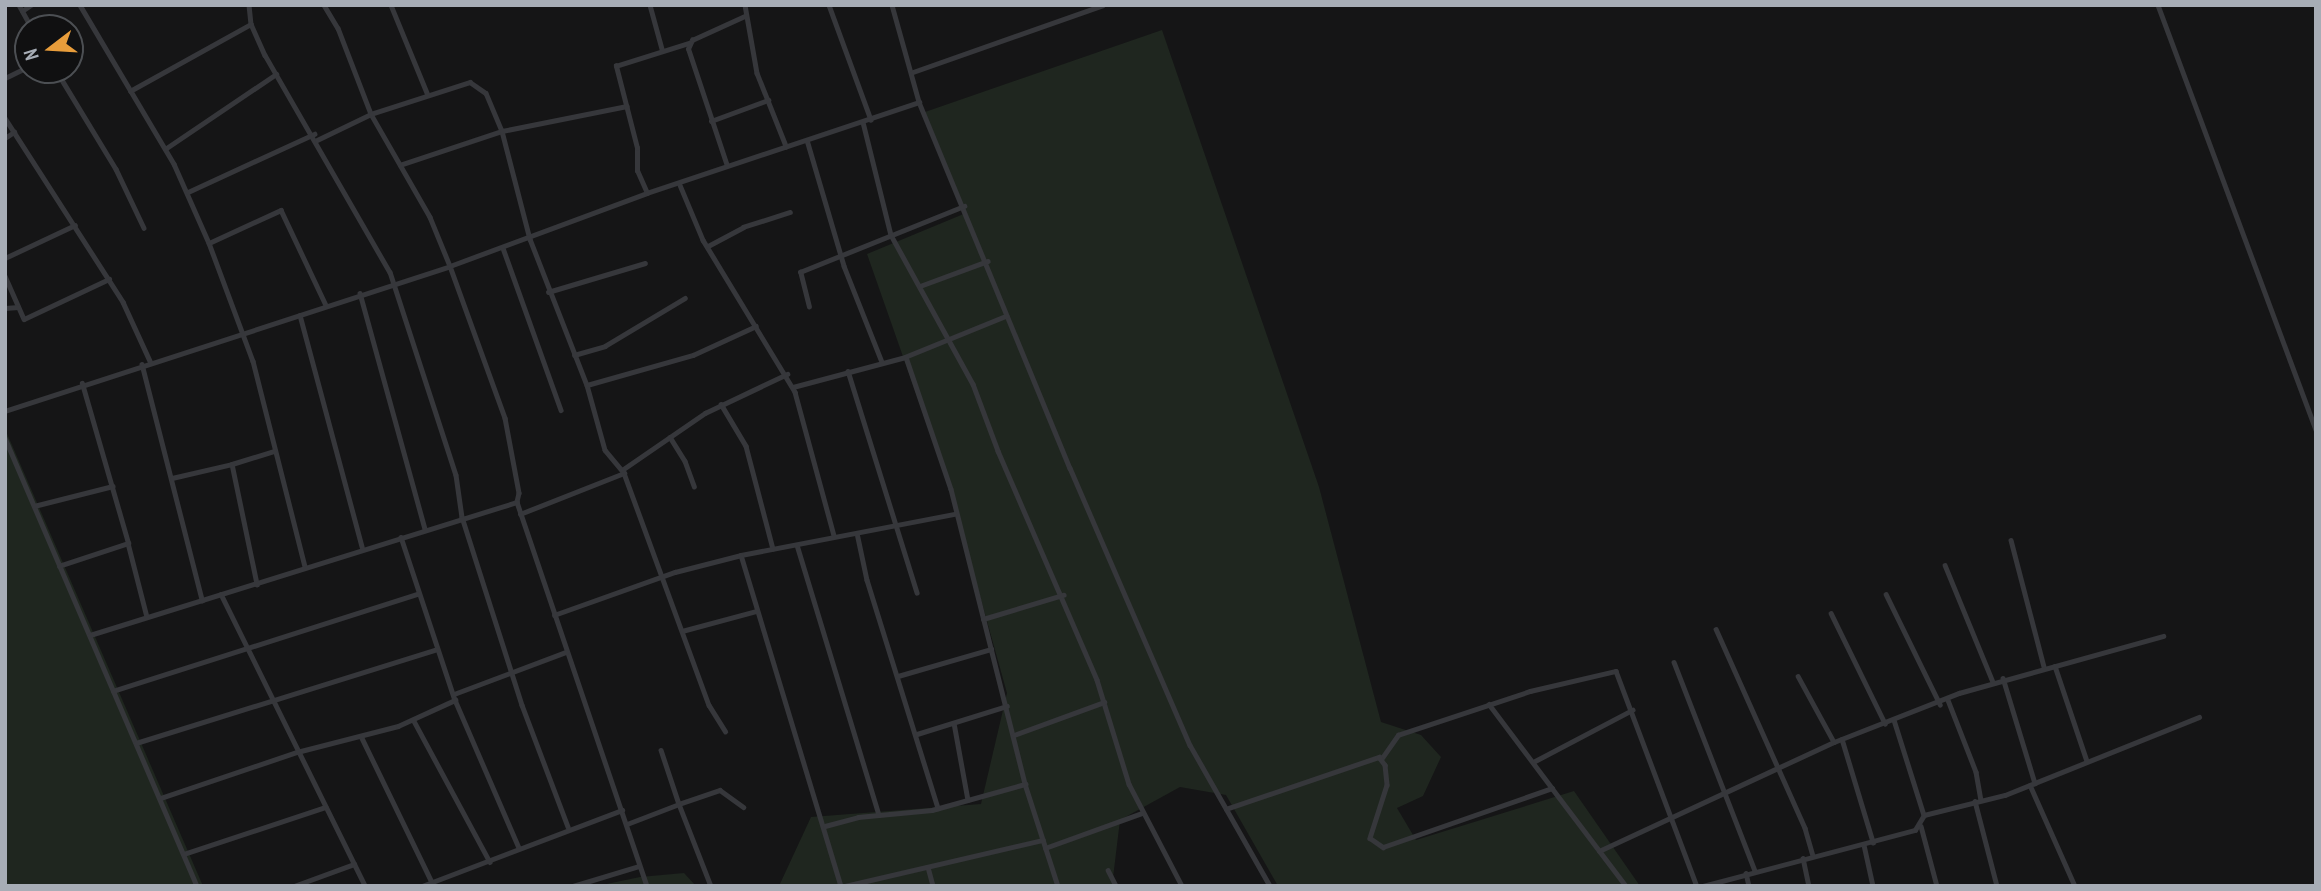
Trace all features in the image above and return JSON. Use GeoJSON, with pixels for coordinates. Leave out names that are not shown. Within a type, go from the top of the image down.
{"type":"FeatureCollection","features":[{"type":"Feature","properties":{"kind":"street"},"geometry":{"type":"LineString","coordinates":[[20,8],[31,5]]}},
{"type":"Feature","properties":{"kind":"street"},"geometry":{"type":"LineString","coordinates":[[80,5],[165,149],[188,192],[209,243],[243,332],[305,566]]}},
{"type":"Feature","properties":{"kind":"street"},"geometry":{"type":"LineString","coordinates":[[249,5],[251,24],[276,74],[315,137],[393,282],[456,475],[462,517],[512,671],[568,827]]}},
{"type":"Feature","properties":{"kind":"street"},"geometry":{"type":"LineString","coordinates":[[324,5],[338,28],[371,114],[400,165],[450,266],[505,418],[519,493],[517,502],[520,514],[647,886]]}},
{"type":"Feature","properties":{"kind":"street"},"geometry":{"type":"LineString","coordinates":[[391,5],[428,95]]}},
{"type":"Feature","properties":{"kind":"street"},"geometry":{"type":"LineString","coordinates":[[650,5],[662,49]]}},
{"type":"Feature","properties":{"kind":"street"},"geometry":{"type":"LineString","coordinates":[[745,5],[745,16],[768,100],[786,146]]}},
{"type":"Feature","properties":{"kind":"street"},"geometry":{"type":"LineString","coordinates":[[830,5],[871,120]]}},
{"type":"Feature","properties":{"kind":"street"},"geometry":{"type":"LineString","coordinates":[[892,5],[913,72],[919,102],[1189,745],[1270,886]]}},
{"type":"Feature","properties":{"kind":"street"},"geometry":{"type":"LineString","coordinates":[[913,72],[1103,5]]}},
{"type":"Feature","properties":{"kind":"street"},"geometry":{"type":"LineString","coordinates":[[2158,5],[2316,430]]}},
{"type":"Feature","properties":{"kind":"street"},"geometry":{"type":"LineString","coordinates":[[647,193],[637,171],[637,148],[616,66],[662,49],[689,43],[745,16]]}},
{"type":"Feature","properties":{"kind":"street"},"geometry":{"type":"LineString","coordinates":[[131,91],[251,24]]}},
{"type":"Feature","properties":{"kind":"street"},"geometry":{"type":"LineString","coordinates":[[689,43],[727,166]]}},
{"type":"Feature","properties":{"kind":"street"},"geometry":{"type":"LineString","coordinates":[[165,149],[276,74]]}},
{"type":"Feature","properties":{"kind":"street"},"geometry":{"type":"LineString","coordinates":[[188,192],[371,114],[428,95],[470,82],[486,93],[502,131],[530,239],[548,292],[587,385],[605,450],[623,472],[709,705],[724,732]]}},
{"type":"Feature","properties":{"kind":"street"},"geometry":{"type":"LineString","coordinates":[[64,84],[116,169],[144,228]]}},
{"type":"Feature","properties":{"kind":"street"},"geometry":{"type":"LineString","coordinates":[[711,121],[768,100]]}},
{"type":"Feature","properties":{"kind":"street"},"geometry":{"type":"LineString","coordinates":[[5,411],[150,361],[530,239],[647,193],[919,102]]}},
{"type":"Feature","properties":{"kind":"street"},"geometry":{"type":"LineString","coordinates":[[400,165],[502,131],[627,106]]}},
{"type":"Feature","properties":{"kind":"street"},"geometry":{"type":"LineString","coordinates":[[5,118],[110,279],[150,361]]}},
{"type":"Feature","properties":{"kind":"street"},"geometry":{"type":"LineString","coordinates":[[863,122],[891,235],[973,384],[998,451],[1063,595],[1142,813],[1182,886]]}},
{"type":"Feature","properties":{"kind":"street"},"geometry":{"type":"LineString","coordinates":[[5,138],[14,132]]}},
{"type":"Feature","properties":{"kind":"street"},"geometry":{"type":"LineString","coordinates":[[807,140],[841,257],[882,362]]}},
{"type":"Feature","properties":{"kind":"street"},"geometry":{"type":"LineString","coordinates":[[680,184],[708,246],[793,387],[834,536]]}},
{"type":"Feature","properties":{"kind":"street"},"geometry":{"type":"LineString","coordinates":[[808,307],[798,274],[964,206]]}},
{"type":"Feature","properties":{"kind":"street"},"geometry":{"type":"LineString","coordinates":[[209,243],[281,211],[326,305]]}},
{"type":"Feature","properties":{"kind":"street"},"geometry":{"type":"LineString","coordinates":[[708,246],[743,227],[790,212]]}},
{"type":"Feature","properties":{"kind":"street"},"geometry":{"type":"LineString","coordinates":[[5,258],[75,225]]}},
{"type":"Feature","properties":{"kind":"street"},"geometry":{"type":"LineString","coordinates":[[503,248],[562,410]]}},
{"type":"Feature","properties":{"kind":"street"},"geometry":{"type":"LineString","coordinates":[[919,286],[988,261]]}},
{"type":"Feature","properties":{"kind":"street"},"geometry":{"type":"LineString","coordinates":[[548,292],[645,263]]}},
{"type":"Feature","properties":{"kind":"street"},"geometry":{"type":"LineString","coordinates":[[5,276],[27,319],[110,279]]}},
{"type":"Feature","properties":{"kind":"street"},"geometry":{"type":"LineString","coordinates":[[360,293],[425,530]]}},
{"type":"Feature","properties":{"kind":"street"},"geometry":{"type":"LineString","coordinates":[[574,355],[606,345],[685,298]]}},
{"type":"Feature","properties":{"kind":"street"},"geometry":{"type":"LineString","coordinates":[[5,308],[19,307]]}},
{"type":"Feature","properties":{"kind":"street"},"geometry":{"type":"LineString","coordinates":[[300,315],[362,547]]}},
{"type":"Feature","properties":{"kind":"street"},"geometry":{"type":"LineString","coordinates":[[793,387],[906,357],[1007,316]]}},
{"type":"Feature","properties":{"kind":"street"},"geometry":{"type":"LineString","coordinates":[[587,385],[693,355],[756,326]]}},
{"type":"Feature","properties":{"kind":"street"},"geometry":{"type":"LineString","coordinates":[[906,357],[947,476],[954,514],[1007,706],[1025,784],[1058,886]]}},
{"type":"Feature","properties":{"kind":"street"},"geometry":{"type":"LineString","coordinates":[[142,364],[202,600]]}},
{"type":"Feature","properties":{"kind":"street"},"geometry":{"type":"LineString","coordinates":[[848,371],[916,593]]}},
{"type":"Feature","properties":{"kind":"street"},"geometry":{"type":"LineString","coordinates":[[520,514],[623,472],[721,404],[787,374]]}},
{"type":"Feature","properties":{"kind":"street"},"geometry":{"type":"LineString","coordinates":[[82,384],[113,486],[147,617]]}},
{"type":"Feature","properties":{"kind":"street"},"geometry":{"type":"LineString","coordinates":[[721,404],[746,446],[773,549]]}},
{"type":"Feature","properties":{"kind":"street"},"geometry":{"type":"LineString","coordinates":[[670,437],[685,461],[694,486]]}},
{"type":"Feature","properties":{"kind":"street"},"geometry":{"type":"LineString","coordinates":[[5,438],[197,886]]}},
{"type":"Feature","properties":{"kind":"street"},"geometry":{"type":"LineString","coordinates":[[173,478],[274,451]]}},
{"type":"Feature","properties":{"kind":"street"},"geometry":{"type":"LineString","coordinates":[[232,464],[257,584]]}},
{"type":"Feature","properties":{"kind":"street"},"geometry":{"type":"LineString","coordinates":[[34,506],[113,486]]}},
{"type":"Feature","properties":{"kind":"street"},"geometry":{"type":"LineString","coordinates":[[90,635],[257,584],[362,547],[517,502]]}},
{"type":"Feature","properties":{"kind":"street"},"geometry":{"type":"LineString","coordinates":[[554,615],[662,577],[741,555],[954,514]]}},
{"type":"Feature","properties":{"kind":"street"},"geometry":{"type":"LineString","coordinates":[[857,533],[867,580],[938,808]]}},
{"type":"Feature","properties":{"kind":"street"},"geometry":{"type":"LineString","coordinates":[[401,537],[417,594],[455,700],[519,848]]}},
{"type":"Feature","properties":{"kind":"street"},"geometry":{"type":"LineString","coordinates":[[2011,540],[2044,667]]}},
{"type":"Feature","properties":{"kind":"street"},"geometry":{"type":"LineString","coordinates":[[59,566],[128,543]]}},
{"type":"Feature","properties":{"kind":"street"},"geometry":{"type":"LineString","coordinates":[[797,545],[879,815]]}},
{"type":"Feature","properties":{"kind":"street"},"geometry":{"type":"LineString","coordinates":[[741,555],[756,611],[843,886],[872,883],[1043,840]]}},
{"type":"Feature","properties":{"kind":"street"},"geometry":{"type":"LineString","coordinates":[[1945,565],[1993,682]]}},
{"type":"Feature","properties":{"kind":"street"},"geometry":{"type":"LineString","coordinates":[[221,594],[365,886]]}},
{"type":"Feature","properties":{"kind":"street"},"geometry":{"type":"LineString","coordinates":[[113,691],[417,594]]}},
{"type":"Feature","properties":{"kind":"street"},"geometry":{"type":"LineString","coordinates":[[1886,594],[1940,704]]}},
{"type":"Feature","properties":{"kind":"street"},"geometry":{"type":"LineString","coordinates":[[983,618],[1063,595]]}},
{"type":"Feature","properties":{"kind":"street"},"geometry":{"type":"LineString","coordinates":[[682,631],[756,611]]}},
{"type":"Feature","properties":{"kind":"street"},"geometry":{"type":"LineString","coordinates":[[1831,613],[1885,723]]}},
{"type":"Feature","properties":{"kind":"street"},"geometry":{"type":"LineString","coordinates":[[1716,629],[1805,828],[1813,856]]}},
{"type":"Feature","properties":{"kind":"street"},"geometry":{"type":"LineString","coordinates":[[1599,851],[1833,742],[1940,704],[2003,678],[2163,636]]}},
{"type":"Feature","properties":{"kind":"street"},"geometry":{"type":"LineString","coordinates":[[136,743],[437,649]]}},
{"type":"Feature","properties":{"kind":"street"},"geometry":{"type":"LineString","coordinates":[[898,676],[991,649]]}},
{"type":"Feature","properties":{"kind":"street"},"geometry":{"type":"LineString","coordinates":[[454,694],[566,652]]}},
{"type":"Feature","properties":{"kind":"street"},"geometry":{"type":"LineString","coordinates":[[1674,662],[1755,871]]}},
{"type":"Feature","properties":{"kind":"street"},"geometry":{"type":"LineString","coordinates":[[2055,666],[2087,761]]}},
{"type":"Feature","properties":{"kind":"street"},"geometry":{"type":"LineString","coordinates":[[1226,809],[1382,758],[1398,735],[1489,704],[1616,671],[1697,886]]}},
{"type":"Feature","properties":{"kind":"street"},"geometry":{"type":"LineString","coordinates":[[1798,677],[1833,742]]}},
{"type":"Feature","properties":{"kind":"street"},"geometry":{"type":"LineString","coordinates":[[2003,678],[2033,784],[2075,886]]}},
{"type":"Feature","properties":{"kind":"street"},"geometry":{"type":"LineString","coordinates":[[160,798],[297,752],[414,721],[455,700]]}},
{"type":"Feature","properties":{"kind":"street"},"geometry":{"type":"LineString","coordinates":[[1948,700],[1976,772],[1978,801],[1997,886]]}},
{"type":"Feature","properties":{"kind":"street"},"geometry":{"type":"LineString","coordinates":[[1014,735],[1104,702]]}},
{"type":"Feature","properties":{"kind":"street"},"geometry":{"type":"LineString","coordinates":[[1489,704],[1535,761],[1552,788],[1626,886]]}},
{"type":"Feature","properties":{"kind":"street"},"geometry":{"type":"LineString","coordinates":[[917,734],[1007,706]]}},
{"type":"Feature","properties":{"kind":"street"},"geometry":{"type":"LineString","coordinates":[[1535,761],[1632,710]]}},
{"type":"Feature","properties":{"kind":"street"},"geometry":{"type":"LineString","coordinates":[[1924,815],[2033,784],[2199,717]]}},
{"type":"Feature","properties":{"kind":"street"},"geometry":{"type":"LineString","coordinates":[[1894,720],[1924,815],[1921,825],[1937,886]]}},
{"type":"Feature","properties":{"kind":"street"},"geometry":{"type":"LineString","coordinates":[[414,721],[490,862]]}},
{"type":"Feature","properties":{"kind":"street"},"geometry":{"type":"LineString","coordinates":[[954,723],[968,800]]}},
{"type":"Feature","properties":{"kind":"street"},"geometry":{"type":"LineString","coordinates":[[361,736],[432,882]]}},
{"type":"Feature","properties":{"kind":"street"},"geometry":{"type":"LineString","coordinates":[[1842,739],[1873,842]]}},
{"type":"Feature","properties":{"kind":"street"},"geometry":{"type":"LineString","coordinates":[[661,750],[711,886]]}},
{"type":"Feature","properties":{"kind":"street"},"geometry":{"type":"LineString","coordinates":[[1382,758],[1387,785],[1370,838],[1378,846],[1496,810],[1552,788]]}},
{"type":"Feature","properties":{"kind":"street"},"geometry":{"type":"LineString","coordinates":[[825,826],[879,815],[938,808],[1025,784]]}},
{"type":"Feature","properties":{"kind":"street"},"geometry":{"type":"LineString","coordinates":[[627,824],[720,790],[743,807]]}},
{"type":"Feature","properties":{"kind":"street"},"geometry":{"type":"LineString","coordinates":[[184,854],[325,807]]}},
{"type":"Feature","properties":{"kind":"street"},"geometry":{"type":"LineString","coordinates":[[422,886],[490,862],[568,827],[622,810]]}},
{"type":"Feature","properties":{"kind":"street"},"geometry":{"type":"LineString","coordinates":[[1045,848],[1142,813]]}},
{"type":"Feature","properties":{"kind":"street"},"geometry":{"type":"LineString","coordinates":[[1703,886],[1803,858],[1864,845],[1921,825]]}},
{"type":"Feature","properties":{"kind":"street"},"geometry":{"type":"LineString","coordinates":[[1864,845],[1873,886]]}},
{"type":"Feature","properties":{"kind":"street"},"geometry":{"type":"LineString","coordinates":[[1803,858],[1809,886]]}},
{"type":"Feature","properties":{"kind":"street"},"geometry":{"type":"LineString","coordinates":[[294,886],[354,864]]}},
{"type":"Feature","properties":{"kind":"street"},"geometry":{"type":"LineString","coordinates":[[573,886],[639,866]]}},
{"type":"Feature","properties":{"kind":"street"},"geometry":{"type":"LineString","coordinates":[[928,867],[933,886]]}},
{"type":"Feature","properties":{"kind":"street"},"geometry":{"type":"LineString","coordinates":[[1108,870],[1115,886]]}},
{"type":"Feature","properties":{"kind":"street"},"geometry":{"type":"LineString","coordinates":[[1746,873],[1749,886]]}},
{"type":"Feature","properties":{"kind":"shaded area"},"geometry":{"type":"Polygon","coordinates":[[[1162,30],[1319,487],[1381,722],[1421,735],[1441,757],[1423,796],[1397,808],[1416,840],[1574,791],[1640,886],[1278,886],[1226,795],[1180,787],[1120,820],[1112,886],[779,886],[811,817],[981,804],[1007,693],[953,499],[867,254],[966,213],[925,112],[1162,30]]]}},
{"type":"Feature","properties":{"kind":"shaded area"},"geometry":{"type":"Polygon","coordinates":[[[5,429],[203,886],[5,886],[5,429]]]}},
{"type":"Feature","properties":{"kind":"shaded area"},"geometry":{"type":"Polygon","coordinates":[[[684,873],[696,886],[597,886],[640,877],[684,873]]]}}]}
